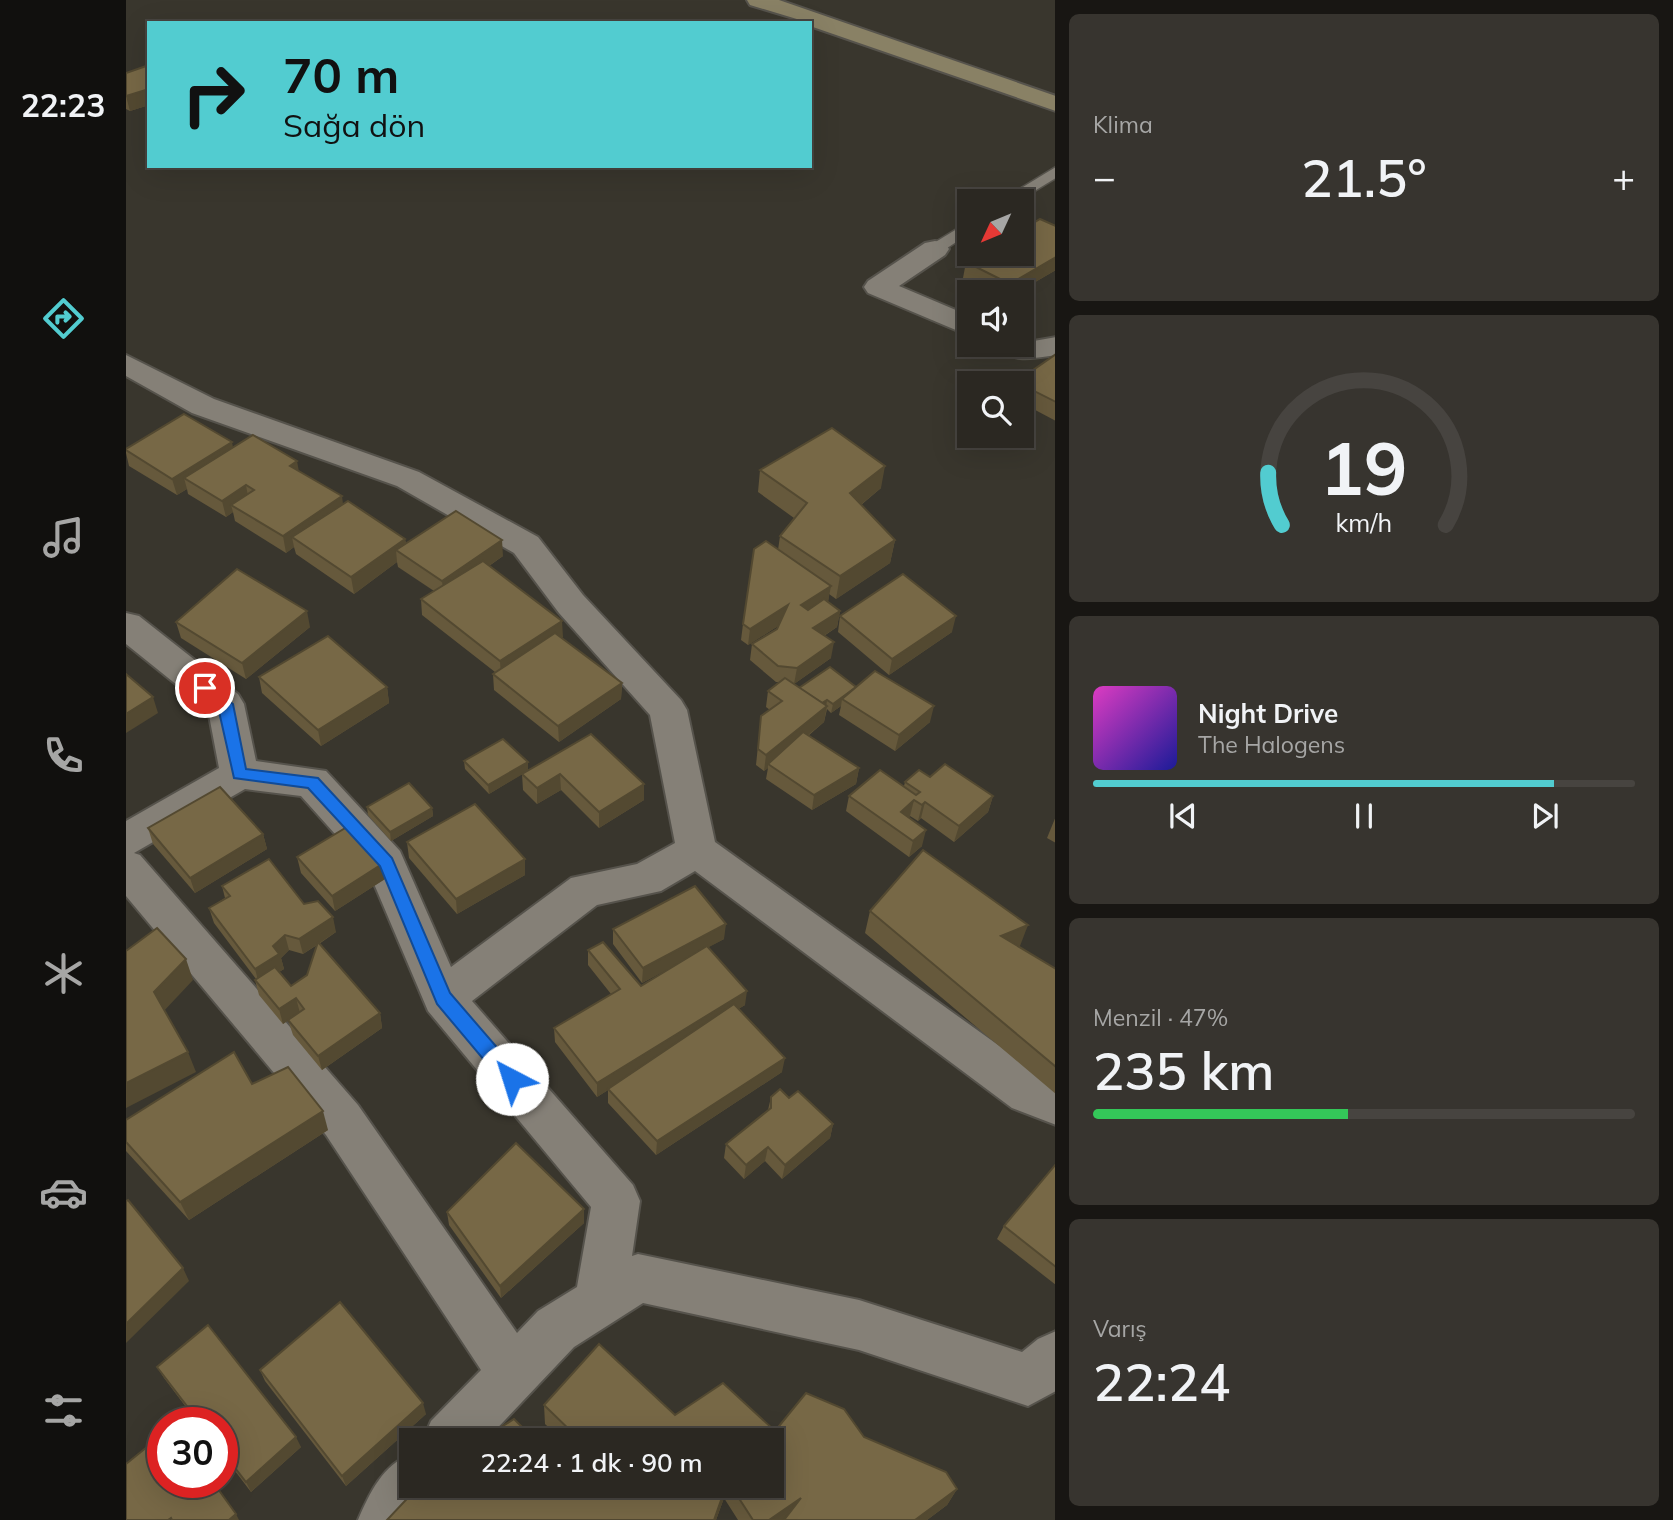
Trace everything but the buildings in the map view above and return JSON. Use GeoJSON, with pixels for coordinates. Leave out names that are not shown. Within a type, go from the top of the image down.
{"type":"FeatureCollection","features":[{"type":"Feature","properties":{"kind":"main road"},"geometry":{"type":"LineString","coordinates":[[758,0],[1055,104]]}},
{"type":"Feature","properties":{"kind":"street"},"geometry":{"type":"LineString","coordinates":[[935,249],[878,287],[957,321]]}},
{"type":"Feature","properties":{"kind":"street"},"geometry":{"type":"LineString","coordinates":[[1034,349],[1055,345]]}},
{"type":"Feature","properties":{"kind":"street"},"geometry":{"type":"LineString","coordinates":[[126,363],[203,406],[408,479],[526,545],[571,604],[668,710],[697,850],[1028,1093],[1055,1104]]}},
{"type":"Feature","properties":{"kind":"street"},"geometry":{"type":"LineString","coordinates":[[126,625],[225,704],[240,774]]}},
{"type":"Feature","properties":{"kind":"street"},"geometry":{"type":"LineString","coordinates":[[126,840],[240,774],[312,782],[386,863],[443,998],[616,1201],[600,1301]]}},
{"type":"Feature","properties":{"kind":"street"},"geometry":{"type":"LineString","coordinates":[[443,998],[586,890],[646,879],[697,850]]}},
{"type":"Feature","properties":{"kind":"street"},"geometry":{"type":"LineString","coordinates":[[126,867],[342,1120],[514,1373]]}},
{"type":"Feature","properties":{"kind":"street"},"geometry":{"type":"LineString","coordinates":[[461,1428],[556,1329],[638,1278],[859,1325],[1028,1380],[1055,1357]]}},
{"type":"Feature","properties":{"kind":"street"},"geometry":{"type":"LineString","coordinates":[[386,1520],[400,1498]]}},
{"type":"Feature","properties":{"kind":"lane"},"geometry":{"type":"LineString","coordinates":[[1027,189],[1055,171]]}},
{"type":"Feature","properties":{"kind":"lane"},"geometry":{"type":"LineString","coordinates":[[935,249],[957,235]]}},
{"type":"Feature","properties":{"kind":"route"},"geometry":{"type":"LineString","coordinates":[[205,688],[225,704],[240,774],[312,782],[386,863],[443,998],[512,1079]]}}]}
